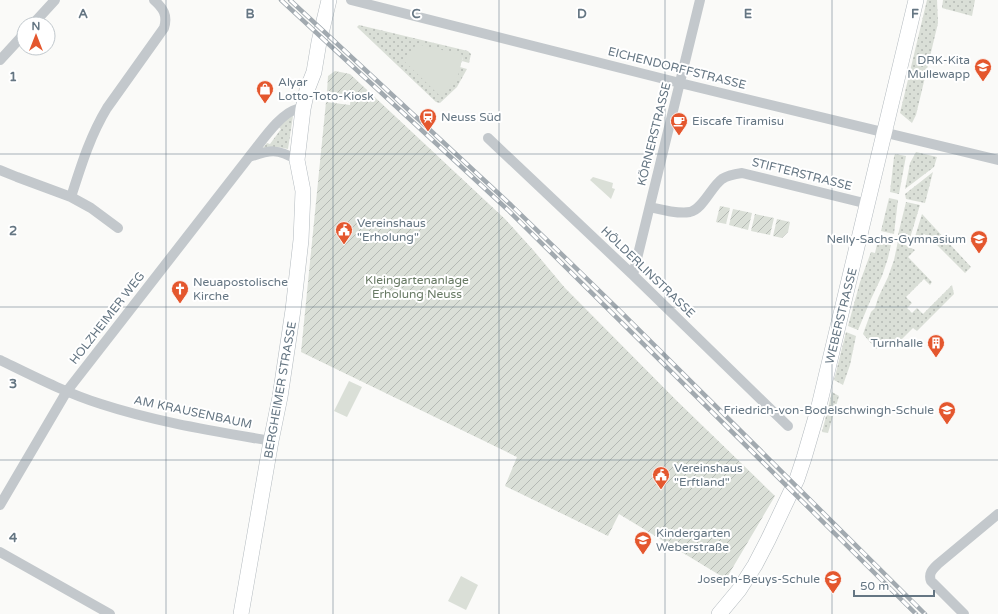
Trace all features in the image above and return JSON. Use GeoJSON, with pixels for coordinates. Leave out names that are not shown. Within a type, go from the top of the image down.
{"type":"FeatureCollection","features":[{"type":"Feature","properties":{"kind":"main road","name":"BERGHEIMER STRASSE"},"geometry":{"type":"LineString","coordinates":[[241,614],[280,397],[292,318],[301,240],[303,191],[297,160],[303,109],[307,90],[314,72],[319,42],[329,0]]}},
{"type":"Feature","properties":{"kind":"main road","name":"WEBERSTRASSE"},"geometry":{"type":"LineString","coordinates":[[722,613],[755,565],[801,468],[818,410],[916,0]]}},
{"type":"Feature","properties":{"kind":"street"},"geometry":{"type":"LineString","coordinates":[[40,16],[54,0]]}},
{"type":"Feature","properties":{"kind":"street"},"geometry":{"type":"LineString","coordinates":[[71,197],[85,156],[107,108],[164,28],[166,21],[165,12],[154,0]]}},
{"type":"Feature","properties":{"kind":"street","name":"EICHENDORFFSTRASSE"},"geometry":{"type":"LineString","coordinates":[[351,0],[680,83],[998,160]]}},
{"type":"Feature","properties":{"kind":"street","name":"KÖRNERSTRASSE"},"geometry":{"type":"LineString","coordinates":[[633,275],[700,0]]}},
{"type":"Feature","properties":{"kind":"street"},"geometry":{"type":"LineString","coordinates":[[0,60],[16,43]]}},
{"type":"Feature","properties":{"kind":"street","name":"HOLZHEIMER WEG"},"geometry":{"type":"LineString","coordinates":[[0,505],[67,391],[278,121],[292,111],[303,109]]}},
{"type":"Feature","properties":{"kind":"street","name":"HÖLDERLINSTRASSE"},"geometry":{"type":"LineString","coordinates":[[488,138],[633,275],[788,426]]}},
{"type":"Feature","properties":{"kind":"street"},"geometry":{"type":"LineString","coordinates":[[249,157],[268,151],[277,151],[288,154],[297,160]]}},
{"type":"Feature","properties":{"kind":"street"},"geometry":{"type":"LineString","coordinates":[[0,170],[16,178],[71,197],[91,208],[118,228]]}},
{"type":"Feature","properties":{"kind":"street","name":"STIFTERSTRASSE"},"geometry":{"type":"LineString","coordinates":[[650,207],[672,212],[691,212],[697,209],[722,179],[731,174],[742,173],[868,204]]}},
{"type":"Feature","properties":{"kind":"street","name":"AM KRAUSENBAUM"},"geometry":{"type":"LineString","coordinates":[[0,360],[67,391],[100,404],[174,424],[271,441]]}},
{"type":"Feature","properties":{"kind":"street"},"geometry":{"type":"LineString","coordinates":[[964,614],[931,581],[931,572],[938,564],[998,514]]}},
{"type":"Feature","properties":{"kind":"street"},"geometry":{"type":"LineString","coordinates":[[0,552],[110,614]]}},
{"type":"Feature","properties":{"kind":"green space"},"geometry":{"type":"Polygon","coordinates":[[[927,0],[937,0],[938,23],[916,115],[912,123],[900,113],[927,0]]]}},
{"type":"Feature","properties":{"kind":"green space"},"geometry":{"type":"Polygon","coordinates":[[[943,0],[975,0],[972,16],[942,8],[943,0]]]}},
{"type":"Feature","properties":{"kind":"green space"},"geometry":{"type":"Polygon","coordinates":[[[359,25],[468,51],[471,54],[469,63],[462,61],[463,55],[460,67],[467,69],[457,87],[440,103],[436,102],[357,27],[359,25]]]}},
{"type":"Feature","properties":{"kind":"green space"},"geometry":{"type":"Polygon","coordinates":[[[417,44],[463,55],[458,76],[440,96],[403,60],[417,44]]]}},
{"type":"Feature","properties":{"kind":"green space","name":"Kleingartenanlage Erholung Neuss"},"geometry":{"type":"Polygon","coordinates":[[[335,71],[350,74],[505,219],[565,288],[676,400],[775,496],[726,579],[619,514],[608,536],[505,486],[517,457],[301,352],[326,102],[350,105],[351,95],[327,92],[328,76],[335,71]]]}},
{"type":"Feature","properties":{"kind":"green space"},"geometry":{"type":"Polygon","coordinates":[[[293,116],[288,149],[269,147],[262,149],[267,143],[270,144],[281,129],[278,127],[286,119],[293,116]]]}},
{"type":"Feature","properties":{"kind":"green space"},"geometry":{"type":"Polygon","coordinates":[[[916,152],[937,157],[934,167],[905,189],[910,163],[916,152]]]}},
{"type":"Feature","properties":{"kind":"green space"},"geometry":{"type":"Polygon","coordinates":[[[895,154],[906,156],[899,194],[890,192],[895,154]]]}},
{"type":"Feature","properties":{"kind":"green space"},"geometry":{"type":"Polygon","coordinates":[[[933,172],[925,203],[906,199],[905,194],[933,172]]]}},
{"type":"Feature","properties":{"kind":"green space"},"geometry":{"type":"Polygon","coordinates":[[[593,177],[613,183],[612,188],[615,189],[611,199],[590,180],[593,177]]]}},
{"type":"Feature","properties":{"kind":"green space"},"geometry":{"type":"Polygon","coordinates":[[[889,198],[898,200],[894,234],[881,231],[889,198]]]}},
{"type":"Feature","properties":{"kind":"green space"},"geometry":{"type":"Polygon","coordinates":[[[906,202],[920,205],[910,238],[898,235],[906,202]]]}},
{"type":"Feature","properties":{"kind":"green space"},"geometry":{"type":"Polygon","coordinates":[[[720,206],[730,208],[726,224],[716,222],[720,206]]]}},
{"type":"Feature","properties":{"kind":"green space"},"geometry":{"type":"Polygon","coordinates":[[[733,209],[752,213],[748,230],[729,225],[733,209]]]}},
{"type":"Feature","properties":{"kind":"green space"},"geometry":{"type":"Polygon","coordinates":[[[755,214],[774,218],[770,235],[751,231],[755,214]]]}},
{"type":"Feature","properties":{"kind":"green space"},"geometry":{"type":"Polygon","coordinates":[[[922,214],[971,267],[965,273],[929,237],[924,234],[918,240],[914,240],[922,214]]]}},
{"type":"Feature","properties":{"kind":"green space"},"geometry":{"type":"Polygon","coordinates":[[[777,219],[790,222],[788,232],[782,238],[773,236],[777,219]]]}},
{"type":"Feature","properties":{"kind":"green space"},"geometry":{"type":"Polygon","coordinates":[[[879,236],[892,240],[888,258],[882,276],[858,330],[848,326],[860,282],[871,252],[875,253],[879,236]]]}},
{"type":"Feature","properties":{"kind":"green space"},"geometry":{"type":"Polygon","coordinates":[[[898,241],[915,250],[908,257],[932,282],[930,285],[924,279],[906,297],[912,303],[907,308],[912,313],[917,308],[923,314],[952,285],[954,294],[917,331],[913,328],[894,347],[886,340],[876,349],[863,334],[871,312],[875,308],[888,277],[894,260],[898,241]]]}},
{"type":"Feature","properties":{"kind":"green space"},"geometry":{"type":"Polygon","coordinates":[[[846,332],[856,336],[850,365],[843,385],[834,380],[846,332]]]}},
{"type":"Feature","properties":{"kind":"green space"},"geometry":{"type":"Polygon","coordinates":[[[349,381],[362,387],[347,417],[334,411],[349,381]]]}},
{"type":"Feature","properties":{"kind":"green space"},"geometry":{"type":"Polygon","coordinates":[[[832,392],[839,396],[828,433],[822,432],[832,392]]]}},
{"type":"Feature","properties":{"kind":"green space"},"geometry":{"type":"Polygon","coordinates":[[[461,576],[478,585],[466,610],[448,601],[461,576]]]}},
{"type":"Feature","properties":{"kind":"railway"},"geometry":{"type":"LineString","coordinates":[[281,0],[508,210],[916,614]]}},
{"type":"Feature","properties":{"kind":"railway"},"geometry":{"type":"LineString","coordinates":[[290,0],[511,205],[617,308],[925,614]]}},
{"type":"Feature","properties":{"kind":"place","name":"DRK-Kita Mullewapp"},"geometry":{"type":"Point","coordinates":[983,82]}},
{"type":"Feature","properties":{"kind":"place","name":"Alyar Lotto-Toto-Kiosk"},"geometry":{"type":"Point","coordinates":[265,104]}},
{"type":"Feature","properties":{"kind":"place","name":"Neuss Süd"},"geometry":{"type":"Point","coordinates":[428,132]}},
{"type":"Feature","properties":{"kind":"place","name":"Eiscafe Tiramisu"},"geometry":{"type":"Point","coordinates":[679,136]}},
{"type":"Feature","properties":{"kind":"place","name":"Vereinshaus \"Erholung\""},"geometry":{"type":"Point","coordinates":[344,245]}},
{"type":"Feature","properties":{"kind":"place","name":"Nelly-Sachs-Gymnasium"},"geometry":{"type":"Point","coordinates":[979,254]}},
{"type":"Feature","properties":{"kind":"place","name":"Neuapostolische Kirche"},"geometry":{"type":"Point","coordinates":[180,304]}},
{"type":"Feature","properties":{"kind":"place","name":"Turnhalle"},"geometry":{"type":"Point","coordinates":[936,358]}},
{"type":"Feature","properties":{"kind":"place","name":"Friedrich-von-Bodelschwingh-Schule"},"geometry":{"type":"Point","coordinates":[947,425]}},
{"type":"Feature","properties":{"kind":"place","name":"Vereinshaus \"Erftland\""},"geometry":{"type":"Point","coordinates":[661,490]}},
{"type":"Feature","properties":{"kind":"place","name":"Kindergarten Weberstraße"},"geometry":{"type":"Point","coordinates":[643,555]}},
{"type":"Feature","properties":{"kind":"place","name":"Joseph-Beuys-Schule"},"geometry":{"type":"Point","coordinates":[833,594]}}]}
